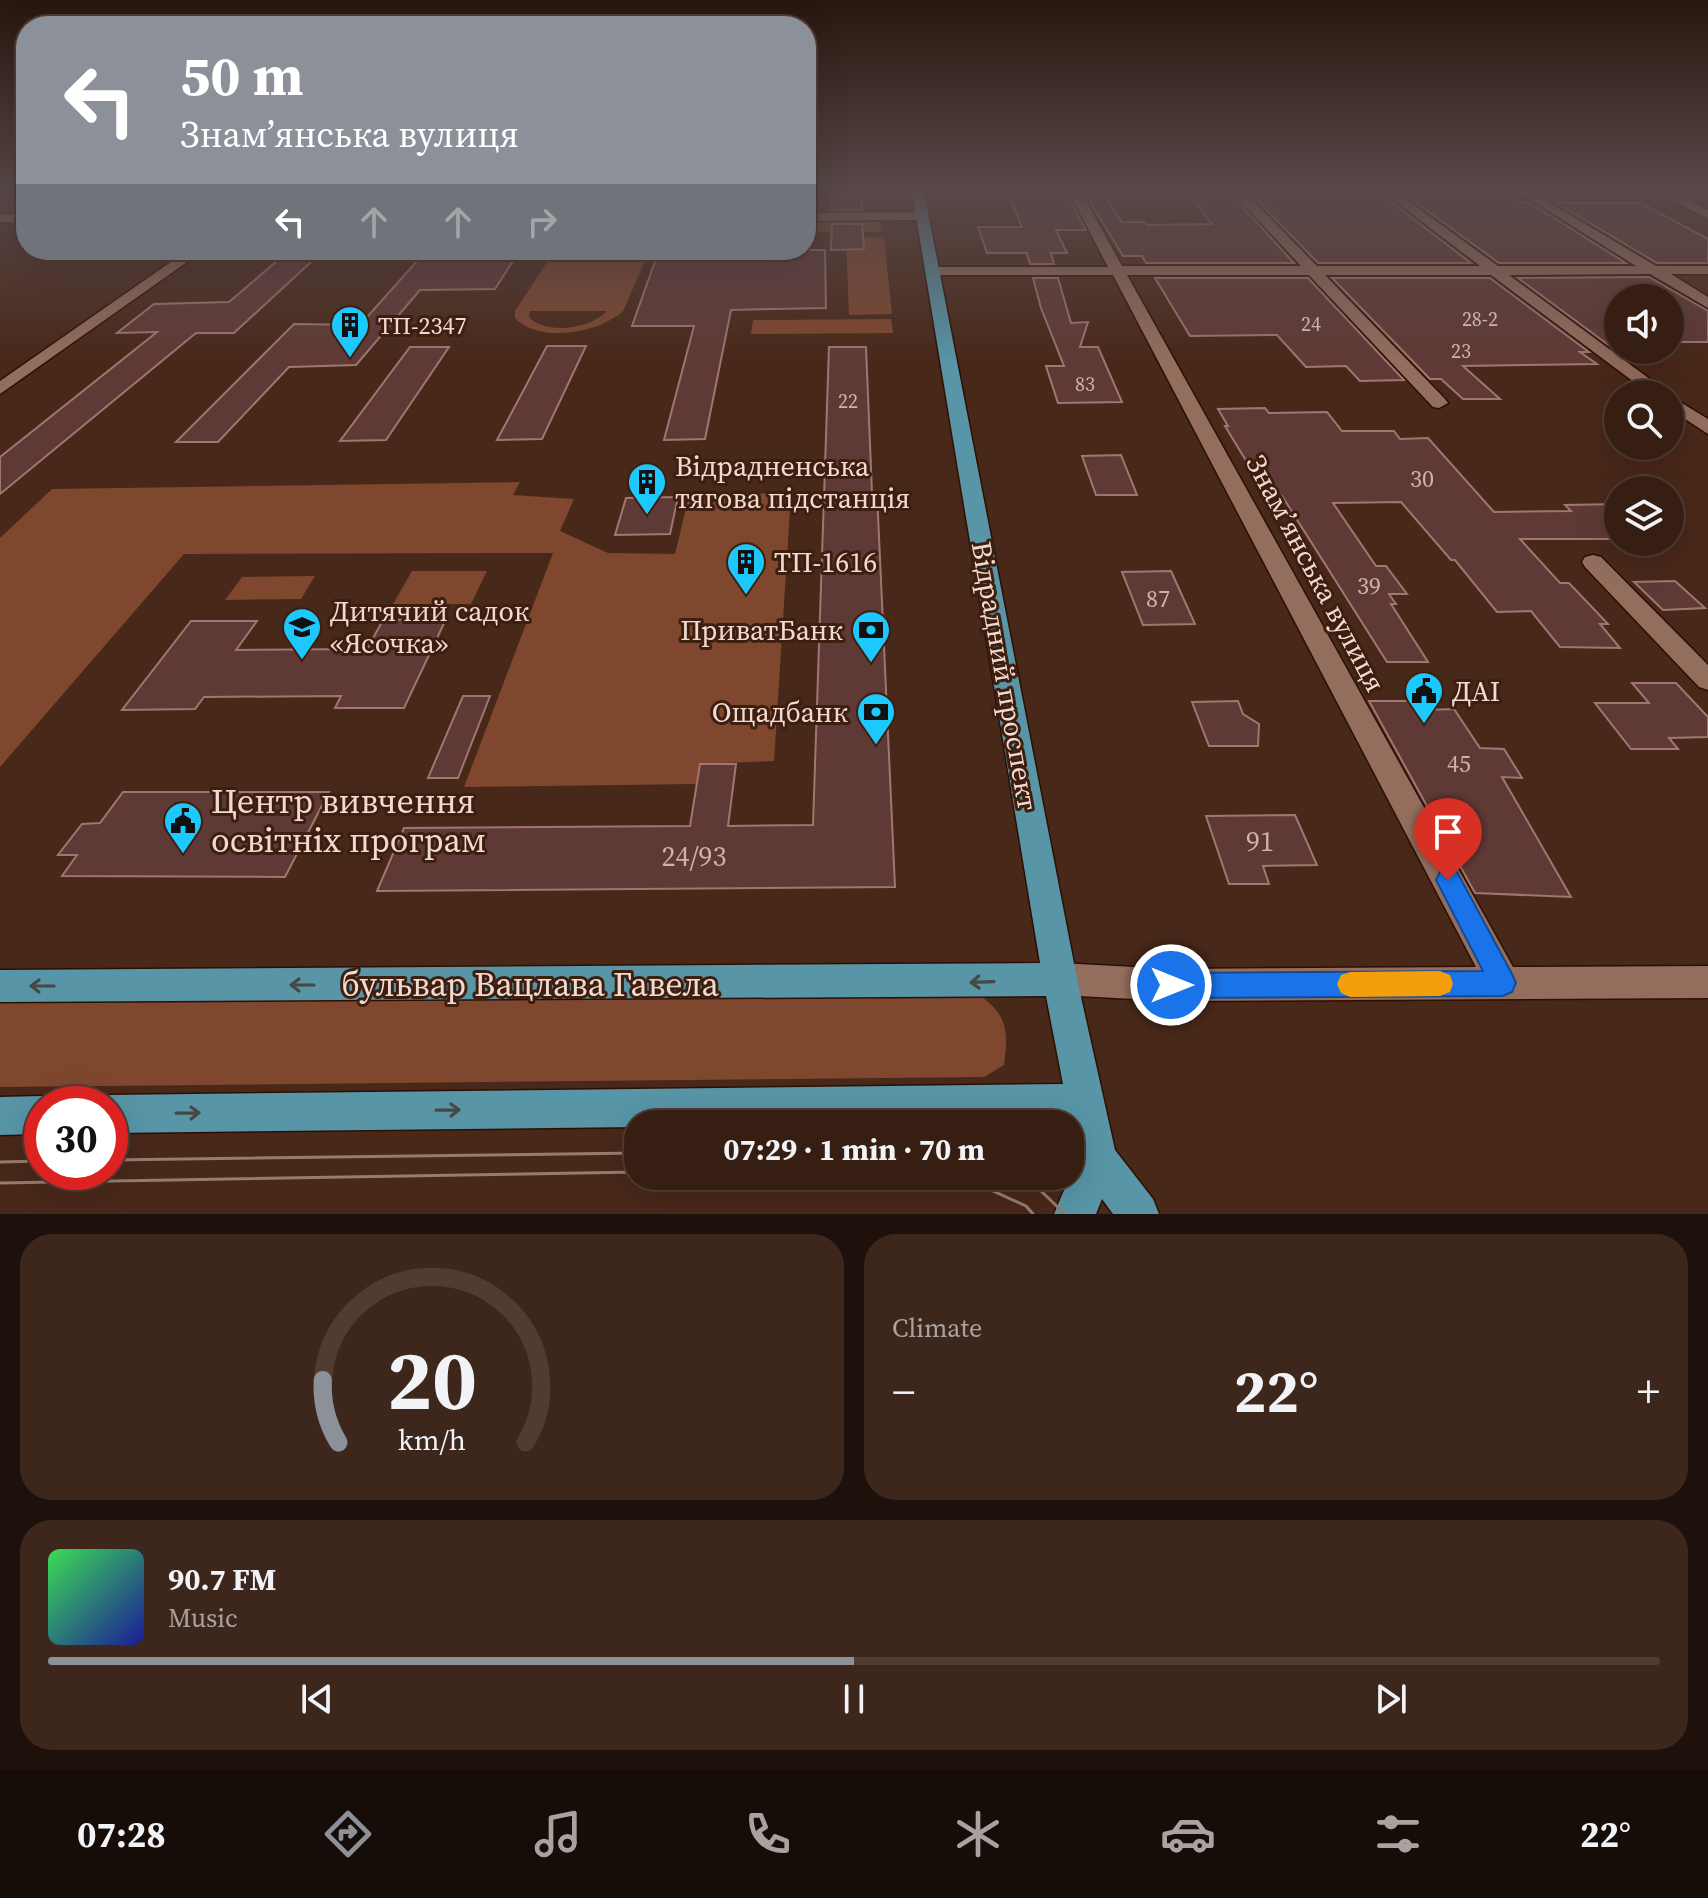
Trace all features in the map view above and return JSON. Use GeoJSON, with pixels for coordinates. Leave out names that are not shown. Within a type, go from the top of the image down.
{"type":"FeatureCollection","features":[{"type":"Feature","properties":{"kind":"main road","name":"Відрадний проспект"},"geometry":{"type":"LineString","coordinates":[[928,249],[1060,979],[1097,1159],[1138,1214]]}},
{"type":"Feature","properties":{"kind":"main road","name":"бульвар Вацлава Гавела"},"geometry":{"type":"LineString","coordinates":[[0,986],[978,982],[1060,979]]}},
{"type":"Feature","properties":{"kind":"main road"},"geometry":{"type":"LineString","coordinates":[[128,1114],[1085,1103]]}},
{"type":"Feature","properties":{"kind":"main road"},"geometry":{"type":"LineString","coordinates":[[0,1116],[24,1115]]}},
{"type":"Feature","properties":{"kind":"main road"},"geometry":{"type":"LineString","coordinates":[[1075,1214],[1097,1159]]}},
{"type":"Feature","properties":{"kind":"street","name":"Знамʼянська вулиця"},"geometry":{"type":"LineString","coordinates":[[1107,249],[1503,983]]}},
{"type":"Feature","properties":{"kind":"street"},"geometry":{"type":"LineString","coordinates":[[1290,249],[1439,403]]}},
{"type":"Feature","properties":{"kind":"street"},"geometry":{"type":"LineString","coordinates":[[1463,249],[1642,380]]}},
{"type":"Feature","properties":{"kind":"street"},"geometry":{"type":"LineString","coordinates":[[1616,249],[1708,303]]}},
{"type":"Feature","properties":{"kind":"street"},"geometry":{"type":"LineString","coordinates":[[0,389],[183,260]]}},
{"type":"Feature","properties":{"kind":"street"},"geometry":{"type":"LineString","coordinates":[[932,271],[1708,270]]}},
{"type":"Feature","properties":{"kind":"street"},"geometry":{"type":"LineString","coordinates":[[1684,411],[1708,428]]}},
{"type":"Feature","properties":{"kind":"street"},"geometry":{"type":"LineString","coordinates":[[1593,562],[1708,681]]}},
{"type":"Feature","properties":{"kind":"street"},"geometry":{"type":"LineString","coordinates":[[1060,979],[1171,985],[1708,982]]}},
{"type":"Feature","properties":{"kind":"shaded area"},"geometry":{"type":"Polygon","coordinates":[[[846,249],[885,249],[892,314],[849,315],[846,249]]]}},
{"type":"Feature","properties":{"kind":"shaded area"},"geometry":{"type":"Polygon","coordinates":[[[548,260],[646,260],[623,311],[599,325],[585,330],[553,333],[526,326],[515,318],[515,311],[548,260]],[[530,311],[529,317],[546,326],[568,328],[599,318],[606,312],[530,311]]]}},
{"type":"Feature","properties":{"kind":"shaded area"},"geometry":{"type":"Polygon","coordinates":[[[891,319],[893,333],[751,334],[753,320],[891,319]]]}},
{"type":"Feature","properties":{"kind":"shaded area"},"geometry":{"type":"Polygon","coordinates":[[[520,482],[513,495],[574,499],[560,531],[608,553],[675,554],[690,492],[791,494],[774,761],[700,764],[697,784],[464,787],[553,553],[184,554],[0,767],[0,538],[52,489],[520,482]]]}},
{"type":"Feature","properties":{"kind":"shaded area"},"geometry":{"type":"Polygon","coordinates":[[[412,571],[487,571],[471,604],[393,604],[412,571]]]}},
{"type":"Feature","properties":{"kind":"shaded area"},"geometry":{"type":"Polygon","coordinates":[[[315,576],[301,599],[225,600],[242,577],[315,576]]]}},
{"type":"Feature","properties":{"kind":"shaded area"},"geometry":{"type":"Polygon","coordinates":[[[978,994],[1000,1016],[1006,1042],[1004,1065],[984,1077],[0,1087],[0,1002],[978,994]]]}},
{"type":"Feature","properties":{"kind":"building"},"geometry":{"type":"Polygon","coordinates":[[[985,249],[1065,249],[1067,253],[1051,253],[1054,264],[1030,264],[1027,253],[987,253],[985,249]]]}},
{"type":"Feature","properties":{"kind":"building"},"geometry":{"type":"Polygon","coordinates":[[[1119,249],[1281,249],[1294,263],[1146,263],[1142,256],[1123,256],[1119,249]]]}},
{"type":"Feature","properties":{"kind":"building"},"geometry":{"type":"Polygon","coordinates":[[[1304,249],[1452,249],[1471,263],[1318,263],[1304,249]]]}},
{"type":"Feature","properties":{"kind":"building"},"geometry":{"type":"Polygon","coordinates":[[[1479,249],[1603,249],[1626,263],[1499,263],[1479,249]]]}},
{"type":"Feature","properties":{"kind":"building"},"geometry":{"type":"Polygon","coordinates":[[[1633,249],[1708,249],[1708,263],[1657,263],[1633,249]]]}},
{"type":"Feature","properties":{"kind":"building"},"geometry":{"type":"Polygon","coordinates":[[[816,250],[825,250],[826,308],[731,310],[705,439],[664,440],[694,326],[632,326],[655,260],[816,260],[816,250]]]}},
{"type":"Feature","properties":{"kind":"building"},"geometry":{"type":"Polygon","coordinates":[[[278,260],[313,260],[234,333],[196,333],[0,494],[0,457],[157,332],[117,333],[154,304],[229,302],[278,260]]]}},
{"type":"Feature","properties":{"kind":"building"},"geometry":{"type":"Polygon","coordinates":[[[418,260],[514,260],[495,289],[420,290],[356,365],[289,367],[218,442],[176,442],[294,324],[360,325],[418,260]]]}},
{"type":"Feature","properties":{"kind":"building"},"geometry":{"type":"Polygon","coordinates":[[[1649,277],[1661,284],[1604,284],[1604,342],[1518,278],[1649,277]]]}},
{"type":"Feature","properties":{"kind":"building"},"geometry":{"type":"Polygon","coordinates":[[[1033,278],[1058,278],[1071,323],[1088,322],[1080,347],[1098,347],[1122,402],[1058,403],[1046,366],[1064,366],[1041,308],[1033,278]]]}},
{"type":"Feature","properties":{"kind":"building"},"geometry":{"type":"Polygon","coordinates":[[[1155,278],[1308,278],[1404,380],[1360,381],[1346,366],[1306,367],[1277,335],[1190,336],[1155,278]]]}},
{"type":"Feature","properties":{"kind":"building"},"geometry":{"type":"Polygon","coordinates":[[[1332,278],[1490,278],[1589,352],[1580,352],[1597,364],[1463,366],[1500,399],[1463,399],[1441,379],[1430,379],[1332,278]]]}},
{"type":"Feature","properties":{"kind":"building"},"geometry":{"type":"Polygon","coordinates":[[[1684,297],[1708,311],[1708,342],[1684,342],[1684,297]]]}},
{"type":"Feature","properties":{"kind":"building"},"geometry":{"type":"Polygon","coordinates":[[[547,346],[586,346],[542,439],[497,440],[547,346]]]}},
{"type":"Feature","properties":{"kind":"building"},"geometry":{"type":"Polygon","coordinates":[[[410,347],[449,347],[386,440],[340,441],[410,347]]]}},
{"type":"Feature","properties":{"kind":"building"},"geometry":{"type":"Polygon","coordinates":[[[829,347],[866,347],[872,493],[877,493],[895,887],[377,891],[404,828],[690,826],[700,764],[736,764],[728,826],[813,825],[829,347]]]}},
{"type":"Feature","properties":{"kind":"building"},"geometry":{"type":"Polygon","coordinates":[[[1265,408],[1269,413],[1327,412],[1342,431],[1394,431],[1400,439],[1428,438],[1494,512],[1571,511],[1565,505],[1604,504],[1604,539],[1520,539],[1560,583],[1569,583],[1608,624],[1600,624],[1620,648],[1560,647],[1531,611],[1497,612],[1455,560],[1451,560],[1401,502],[1333,503],[1376,566],[1386,566],[1407,594],[1389,594],[1396,604],[1391,604],[1428,662],[1387,662],[1282,496],[1268,497],[1218,409],[1265,408]]]}},
{"type":"Feature","properties":{"kind":"building"},"geometry":{"type":"Polygon","coordinates":[[[1121,455],[1137,495],[1096,495],[1082,456],[1121,455]]]}},
{"type":"Feature","properties":{"kind":"building","name":"Відрадненська тягова підстанція"},"geometry":{"type":"Polygon","coordinates":[[[678,497],[670,534],[615,535],[626,498],[678,497]]]}},
{"type":"Feature","properties":{"kind":"building"},"geometry":{"type":"Polygon","coordinates":[[[1171,571],[1195,624],[1143,625],[1122,572],[1171,571]]]}},
{"type":"Feature","properties":{"kind":"building"},"geometry":{"type":"Polygon","coordinates":[[[1675,581],[1705,608],[1663,610],[1634,582],[1675,581]]]}},
{"type":"Feature","properties":{"kind":"building"},"geometry":{"type":"Polygon","coordinates":[[[446,619],[404,708],[335,708],[341,696],[204,697],[195,709],[122,710],[191,621],[257,621],[236,650],[367,649],[383,620],[446,619]]]}},
{"type":"Feature","properties":{"kind":"building"},"geometry":{"type":"Polygon","coordinates":[[[1632,683],[1676,683],[1708,717],[1708,737],[1669,738],[1678,749],[1631,749],[1595,703],[1649,703],[1632,683]]]}},
{"type":"Feature","properties":{"kind":"building"},"geometry":{"type":"Polygon","coordinates":[[[463,696],[490,696],[458,778],[428,778],[463,696]]]}},
{"type":"Feature","properties":{"kind":"building"},"geometry":{"type":"Polygon","coordinates":[[[1238,701],[1243,714],[1259,724],[1258,746],[1209,746],[1192,702],[1238,701]]]}},
{"type":"Feature","properties":{"kind":"building"},"geometry":{"type":"Polygon","coordinates":[[[1369,701],[1420,701],[1425,710],[1454,709],[1480,748],[1504,749],[1522,778],[1502,777],[1571,897],[1475,893],[1369,701]]]}},
{"type":"Feature","properties":{"kind":"building"},"geometry":{"type":"Polygon","coordinates":[[[123,792],[329,792],[285,877],[62,876],[77,855],[58,855],[82,824],[100,823],[123,792]]]}},
{"type":"Feature","properties":{"kind":"building"},"geometry":{"type":"Polygon","coordinates":[[[1295,815],[1317,865],[1263,866],[1269,884],[1229,884],[1206,816],[1295,815]]]}},
{"type":"Feature","properties":{"kind":"tram line"},"geometry":{"type":"LineString","coordinates":[[128,1160],[624,1153]]}},
{"type":"Feature","properties":{"kind":"tram line"},"geometry":{"type":"LineString","coordinates":[[0,1162],[24,1161]]}},
{"type":"Feature","properties":{"kind":"tram line"},"geometry":{"type":"LineString","coordinates":[[0,1183],[624,1172]]}},
{"type":"Feature","properties":{"kind":"tram line"},"geometry":{"type":"LineString","coordinates":[[991,1190],[1026,1206],[1033,1214]]}},
{"type":"Feature","properties":{"kind":"tram line"},"geometry":{"type":"LineString","coordinates":[[1040,1190],[1065,1214]]}},
{"type":"Feature","properties":{"kind":"slow traffic"},"geometry":{"type":"LineString","coordinates":[[1350,984],[1440,984]]}},
{"type":"Feature","properties":{"kind":"place","name":"ТП-2347"},"geometry":{"type":"Point","coordinates":[350,359]}},
{"type":"Feature","properties":{"kind":"place","name":"Відрадненська тягова підстанція"},"geometry":{"type":"Point","coordinates":[647,516]}},
{"type":"Feature","properties":{"kind":"place","name":"ТП-1616"},"geometry":{"type":"Point","coordinates":[746,596]}},
{"type":"Feature","properties":{"kind":"place","name":"Дитячий садок «Ясочка»"},"geometry":{"type":"Point","coordinates":[302,661]}},
{"type":"Feature","properties":{"kind":"place","name":"ПриватБанк"},"geometry":{"type":"Point","coordinates":[871,664]}},
{"type":"Feature","properties":{"kind":"place","name":"ДАІ"},"geometry":{"type":"Point","coordinates":[1424,725]}},
{"type":"Feature","properties":{"kind":"place","name":"Ощадбанк"},"geometry":{"type":"Point","coordinates":[876,746]}},
{"type":"Feature","properties":{"kind":"place","name":"Центр вивчення освітніх програм"},"geometry":{"type":"Point","coordinates":[183,855]}},
{"type":"Feature","properties":{"kind":"route"},"geometry":{"type":"LineString","coordinates":[[1171,985],[1503,983],[1448,880]]}}]}
